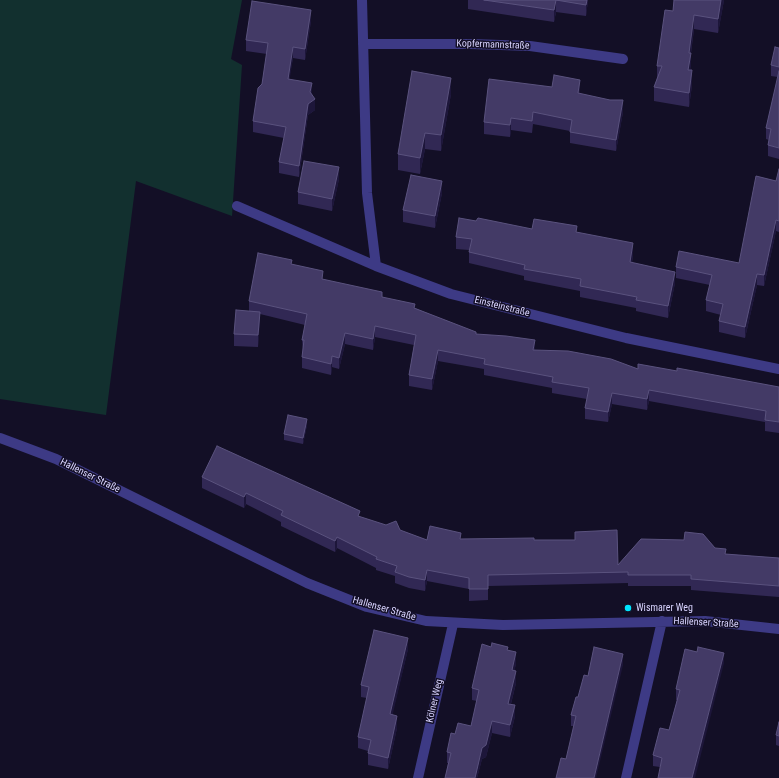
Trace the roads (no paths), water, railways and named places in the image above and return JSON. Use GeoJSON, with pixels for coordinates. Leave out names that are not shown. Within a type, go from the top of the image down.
{"type":"FeatureCollection","features":[{"type":"Feature","properties":{"kind":"street"},"geometry":{"type":"LineString","coordinates":[[362,0],[367,193],[376,266]]}},
{"type":"Feature","properties":{"kind":"street","name":"Kopfermannstraße"},"geometry":{"type":"LineString","coordinates":[[363,44],[471,44],[530,46],[623,59]]}},
{"type":"Feature","properties":{"kind":"street","name":"Einsteinstraße"},"geometry":{"type":"LineString","coordinates":[[237,206],[376,266],[451,294],[626,338],[779,369]]}},
{"type":"Feature","properties":{"kind":"street","name":"Hallenser Straße"},"geometry":{"type":"LineString","coordinates":[[0,438],[56,459],[307,583],[367,607],[426,621],[453,624],[503,625],[705,621],[779,629]]}},
{"type":"Feature","properties":{"kind":"street"},"geometry":{"type":"LineString","coordinates":[[626,778],[662,621]]}},
{"type":"Feature","properties":{"kind":"street","name":"Kölner Weg"},"geometry":{"type":"LineString","coordinates":[[418,778],[453,624]]}},
{"type":"Feature","properties":{"kind":"place","name":"Wismarer Weg"},"geometry":{"type":"Point","coordinates":[628,608]}}]}
